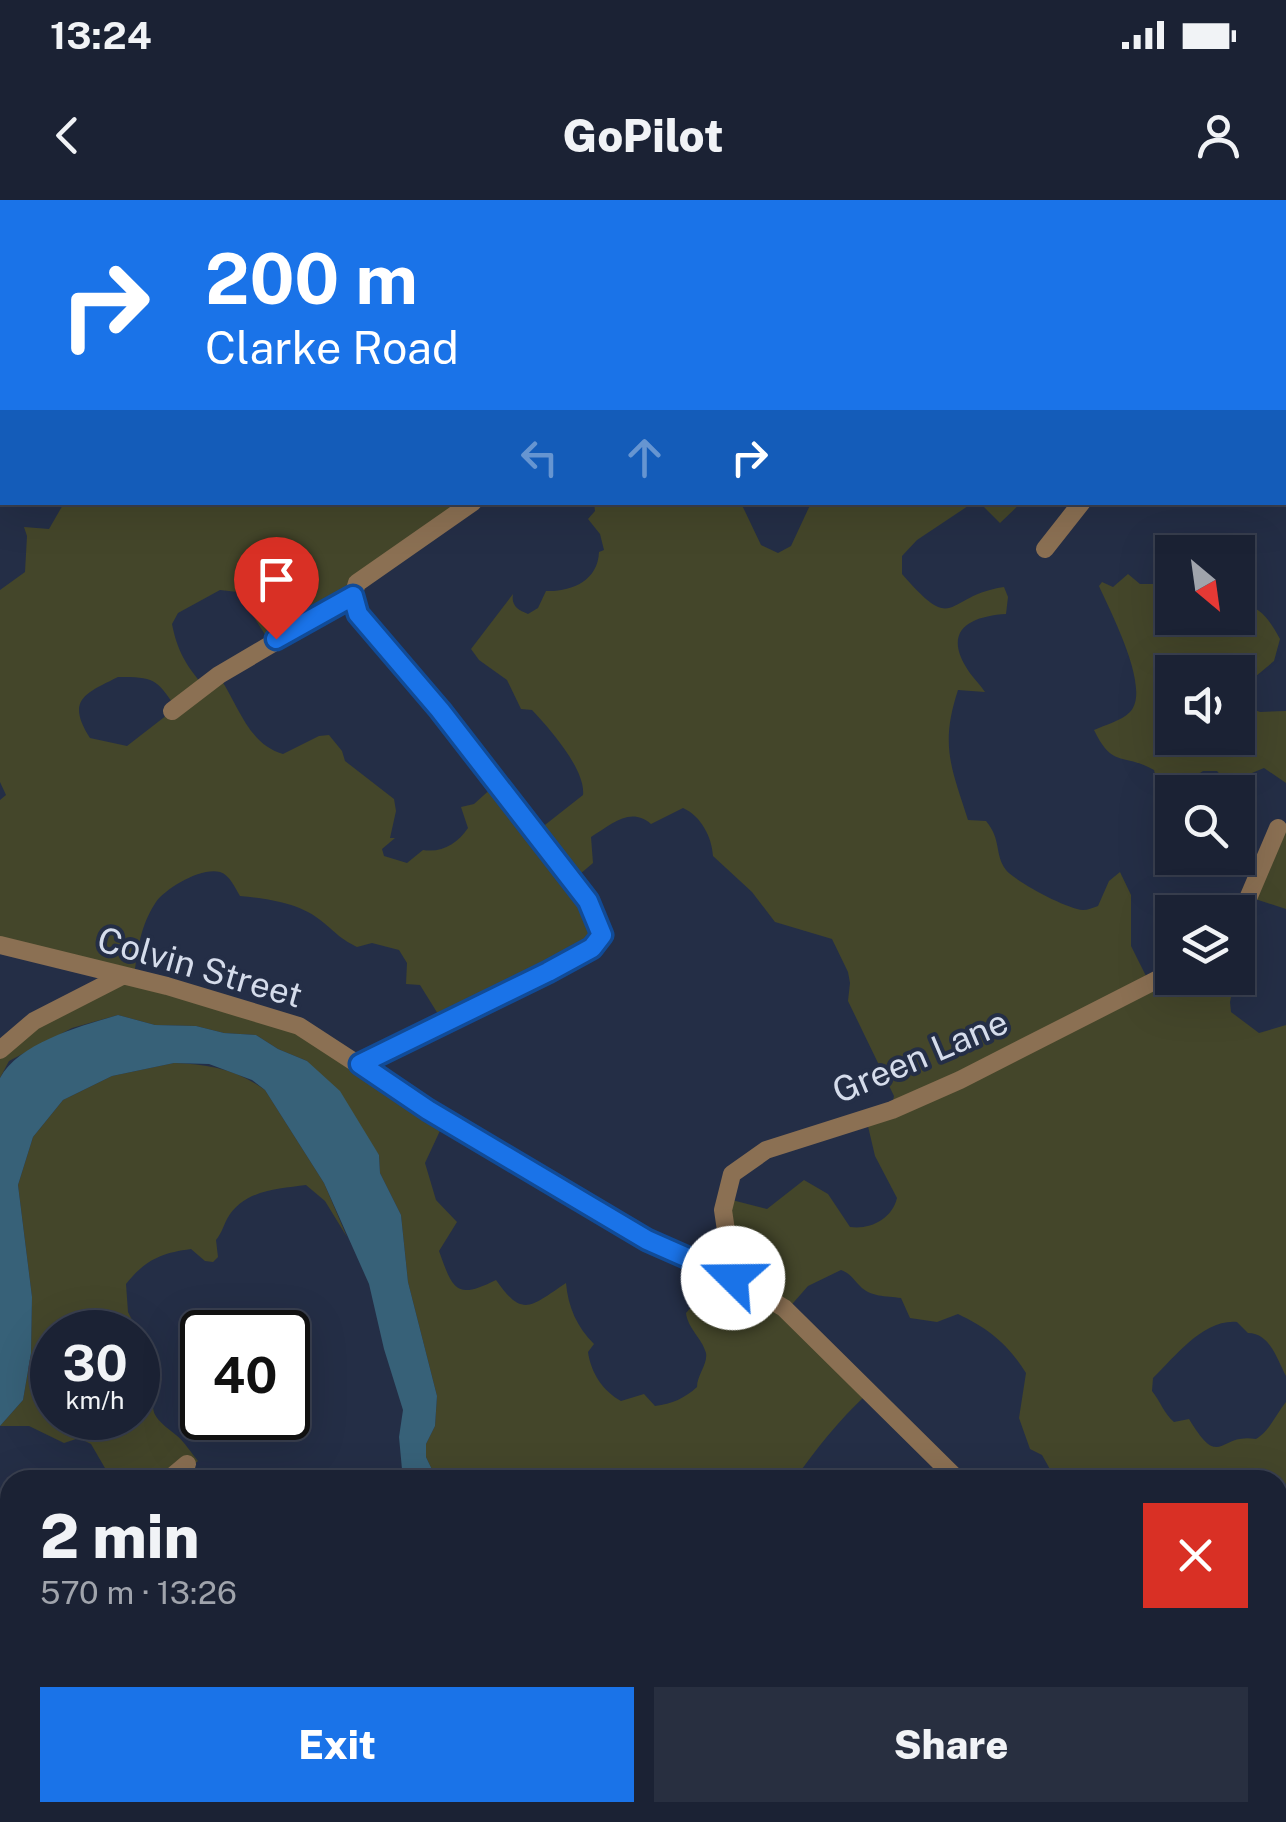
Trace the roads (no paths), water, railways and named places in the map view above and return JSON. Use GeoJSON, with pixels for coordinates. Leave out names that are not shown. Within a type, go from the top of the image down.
{"type":"FeatureCollection","features":[{"type":"Feature","properties":{"kind":"street"},"geometry":{"type":"LineString","coordinates":[[360,1064],[592,948],[602,935],[588,901],[440,710],[358,614],[353,596],[357,583],[469,505]]}},
{"type":"Feature","properties":{"kind":"street"},"geometry":{"type":"LineString","coordinates":[[1045,550],[1080,505]]}},
{"type":"Feature","properties":{"kind":"street"},"geometry":{"type":"LineString","coordinates":[[172,711],[233,666],[353,596]]}},
{"type":"Feature","properties":{"kind":"street"},"geometry":{"type":"LineString","coordinates":[[1249,895],[1278,828]]}},
{"type":"Feature","properties":{"kind":"street","name":"Colvin Street"},"geometry":{"type":"LineString","coordinates":[[0,946],[167,986],[298,1026],[428,1110],[647,1240],[733,1278],[784,1308],[948,1470]]}},
{"type":"Feature","properties":{"kind":"street"},"geometry":{"type":"LineString","coordinates":[[0,1050],[34,1021],[120,977]]}},
{"type":"Feature","properties":{"kind":"street","name":"Green Lane"},"geometry":{"type":"LineString","coordinates":[[733,1278],[724,1210],[732,1174],[766,1150],[892,1110],[1155,980]]}},
{"type":"Feature","properties":{"kind":"street"},"geometry":{"type":"LineString","coordinates":[[180,1470],[187,1464]]}}]}
